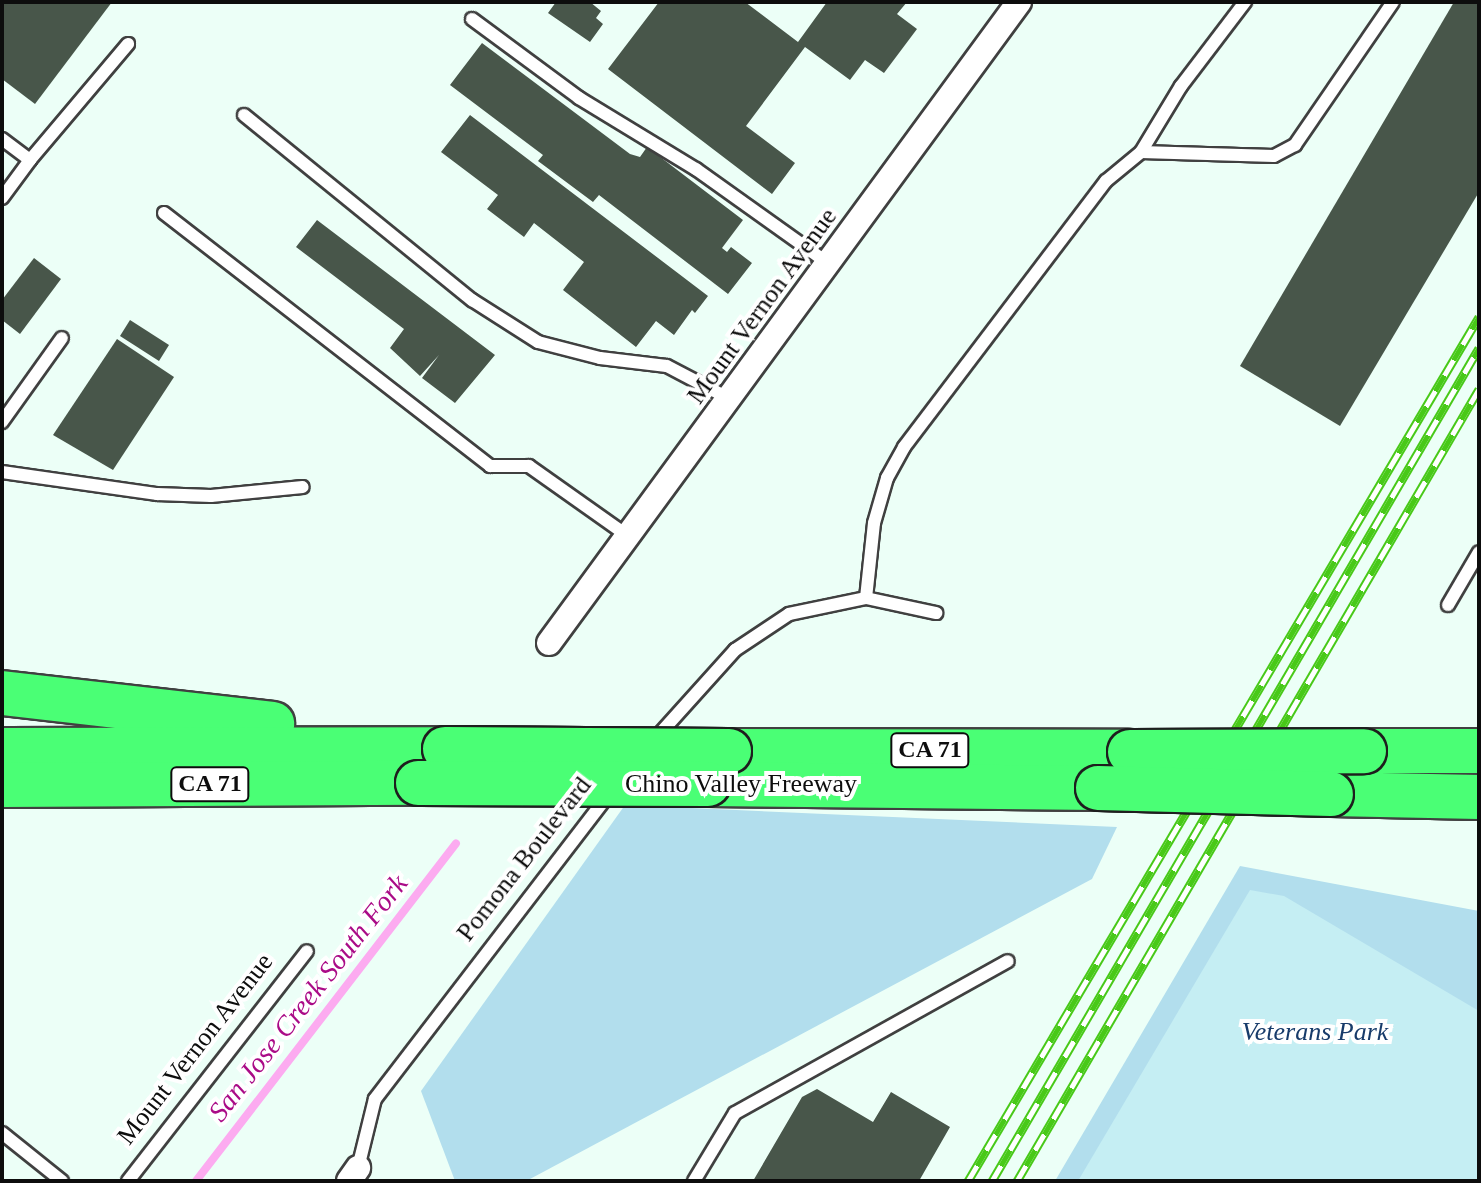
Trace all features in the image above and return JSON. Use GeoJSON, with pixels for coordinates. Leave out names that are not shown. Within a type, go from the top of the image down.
{"type":"FeatureCollection","features":[{"type":"Feature","properties":{"kind":"highway"},"geometry":{"type":"LineString","coordinates":[[2,693],[303,727],[407,765]]}},
{"type":"Feature","properties":{"kind":"highway","name":"Chino Valley Freeway"},"geometry":{"type":"LineString","coordinates":[[11,786],[407,765],[445,749],[1098,788],[1479,797]]}},
{"type":"Feature","properties":{"kind":"highway","name":"Chino Valley Freeway"},"geometry":{"type":"LineString","coordinates":[[2,750],[407,765],[719,767],[1130,752],[1479,751]]}},
{"type":"Feature","properties":{"kind":"highway"},"geometry":{"type":"LineString","coordinates":[[1383,796],[1479,817]]}},
{"type":"Feature","properties":{"kind":"street","name":"Mount Vernon Avenue"},"geometry":{"type":"LineString","coordinates":[[549,643],[1019,2]]}},
{"type":"Feature","properties":{"kind":"lane"},"geometry":{"type":"LineString","coordinates":[[866,598],[874,523],[887,478],[904,447],[1106,181],[1141,152],[1181,86],[1245,2]]}},
{"type":"Feature","properties":{"kind":"lane"},"geometry":{"type":"LineString","coordinates":[[1141,152],[1274,156],[1295,145],[1393,2]]}},
{"type":"Feature","properties":{"kind":"lane"},"geometry":{"type":"LineString","coordinates":[[472,19],[579,98],[696,169],[828,263]]}},
{"type":"Feature","properties":{"kind":"lane"},"geometry":{"type":"LineString","coordinates":[[2,198],[128,44]]}},
{"type":"Feature","properties":{"kind":"lane"},"geometry":{"type":"LineString","coordinates":[[244,115],[472,300],[538,342],[600,358],[667,366],[728,398]]}},
{"type":"Feature","properties":{"kind":"lane"},"geometry":{"type":"LineString","coordinates":[[2,139],[30,160]]}},
{"type":"Feature","properties":{"kind":"lane"},"geometry":{"type":"LineString","coordinates":[[164,213],[490,466],[529,466],[628,536]]}},
{"type":"Feature","properties":{"kind":"lane"},"geometry":{"type":"LineString","coordinates":[[2,422],[62,338]]}},
{"type":"Feature","properties":{"kind":"lane"},"geometry":{"type":"LineString","coordinates":[[2,472],[184,495],[303,487]]}},
{"type":"Feature","properties":{"kind":"lane"},"geometry":{"type":"LineString","coordinates":[[1448,605],[1479,552]]}},
{"type":"Feature","properties":{"kind":"lane","name":"Pomona Boulevard"},"geometry":{"type":"LineString","coordinates":[[353,1174],[375,1099],[585,822],[709,674],[764,626],[789,614],[866,598],[936,613]]}},
{"type":"Feature","properties":{"kind":"lane","name":"Mount Vernon Avenue"},"geometry":{"type":"LineString","coordinates":[[128,1181],[307,951]]}},
{"type":"Feature","properties":{"kind":"lane"},"geometry":{"type":"LineString","coordinates":[[694,1181],[735,1113],[1008,961]]}},
{"type":"Feature","properties":{"kind":"lane"},"geometry":{"type":"LineString","coordinates":[[2,1133],[62,1181]]}},
{"type":"Feature","properties":{"kind":"green space"},"geometry":{"type":"Polygon","coordinates":[[[625,805],[1117,827],[1092,879],[530,1179],[455,1181],[421,1091],[625,805]]]}},
{"type":"Feature","properties":{"kind":"green space","name":"Veterans Park"},"geometry":{"type":"Polygon","coordinates":[[[1240,866],[1479,911],[1479,1181],[1055,1181],[1240,866]]]}},
{"type":"Feature","properties":{"kind":"green space","name":"Veterans Park"},"geometry":{"type":"Polygon","coordinates":[[[1250,890],[1284,896],[1479,1011],[1479,1181],[1078,1181],[1250,890]]]}},
{"type":"Feature","properties":{"kind":"building"},"geometry":{"type":"Polygon","coordinates":[[[2,2],[112,2],[35,104],[2,79],[2,2]]]}},
{"type":"Feature","properties":{"kind":"building"},"geometry":{"type":"Polygon","coordinates":[[[556,2],[590,2],[601,11],[596,18],[603,24],[590,42],[548,13],[556,2]]]}},
{"type":"Feature","properties":{"kind":"building"},"geometry":{"type":"Polygon","coordinates":[[[659,2],[745,2],[798,42],[827,2],[907,2],[897,14],[917,29],[884,73],[865,60],[850,80],[805,47],[746,126],[795,163],[772,194],[608,69],[659,2]]]}},
{"type":"Feature","properties":{"kind":"building"},"geometry":{"type":"Polygon","coordinates":[[[1454,2],[1479,2],[1479,192],[1340,426],[1240,366],[1454,2]]]}},
{"type":"Feature","properties":{"kind":"building"},"geometry":{"type":"Polygon","coordinates":[[[482,43],[630,154],[640,157],[647,147],[743,220],[722,248],[727,252],[731,247],[752,263],[728,294],[599,195],[593,202],[538,161],[543,155],[450,85],[482,43]]]}},
{"type":"Feature","properties":{"kind":"building"},"geometry":{"type":"Polygon","coordinates":[[[470,115],[708,296],[695,313],[692,310],[674,335],[656,321],[636,347],[563,290],[584,262],[534,223],[524,237],[487,209],[498,195],[441,152],[470,115]]]}},
{"type":"Feature","properties":{"kind":"building"},"geometry":{"type":"Polygon","coordinates":[[[317,220],[495,355],[455,403],[422,378],[439,355],[420,376],[390,348],[404,329],[296,247],[317,220]]]}},
{"type":"Feature","properties":{"kind":"building"},"geometry":{"type":"Polygon","coordinates":[[[34,258],[61,279],[20,334],[2,320],[2,300],[34,258]]]}},
{"type":"Feature","properties":{"kind":"building"},"geometry":{"type":"Polygon","coordinates":[[[130,320],[169,345],[159,361],[120,336],[130,320]]]}},
{"type":"Feature","properties":{"kind":"building"},"geometry":{"type":"Polygon","coordinates":[[[117,339],[174,377],[113,470],[53,435],[117,339]]]}},
{"type":"Feature","properties":{"kind":"building"},"geometry":{"type":"Polygon","coordinates":[[[817,1089],[873,1122],[891,1092],[950,1127],[919,1181],[753,1181],[802,1097],[817,1089]]]}},
{"type":"Feature","properties":{"kind":"waterway","name":"San Jose Creek South Fork"},"geometry":{"type":"LineString","coordinates":[[196,1181],[456,843]]}},
{"type":"Feature","properties":{"kind":"railway"},"geometry":{"type":"LineString","coordinates":[[968,1181],[1479,317]]}},
{"type":"Feature","properties":{"kind":"railway"},"geometry":{"type":"LineString","coordinates":[[992,1181],[1479,348]]}},
{"type":"Feature","properties":{"kind":"railway"},"geometry":{"type":"LineString","coordinates":[[1017,1181],[1479,389]]}}]}
